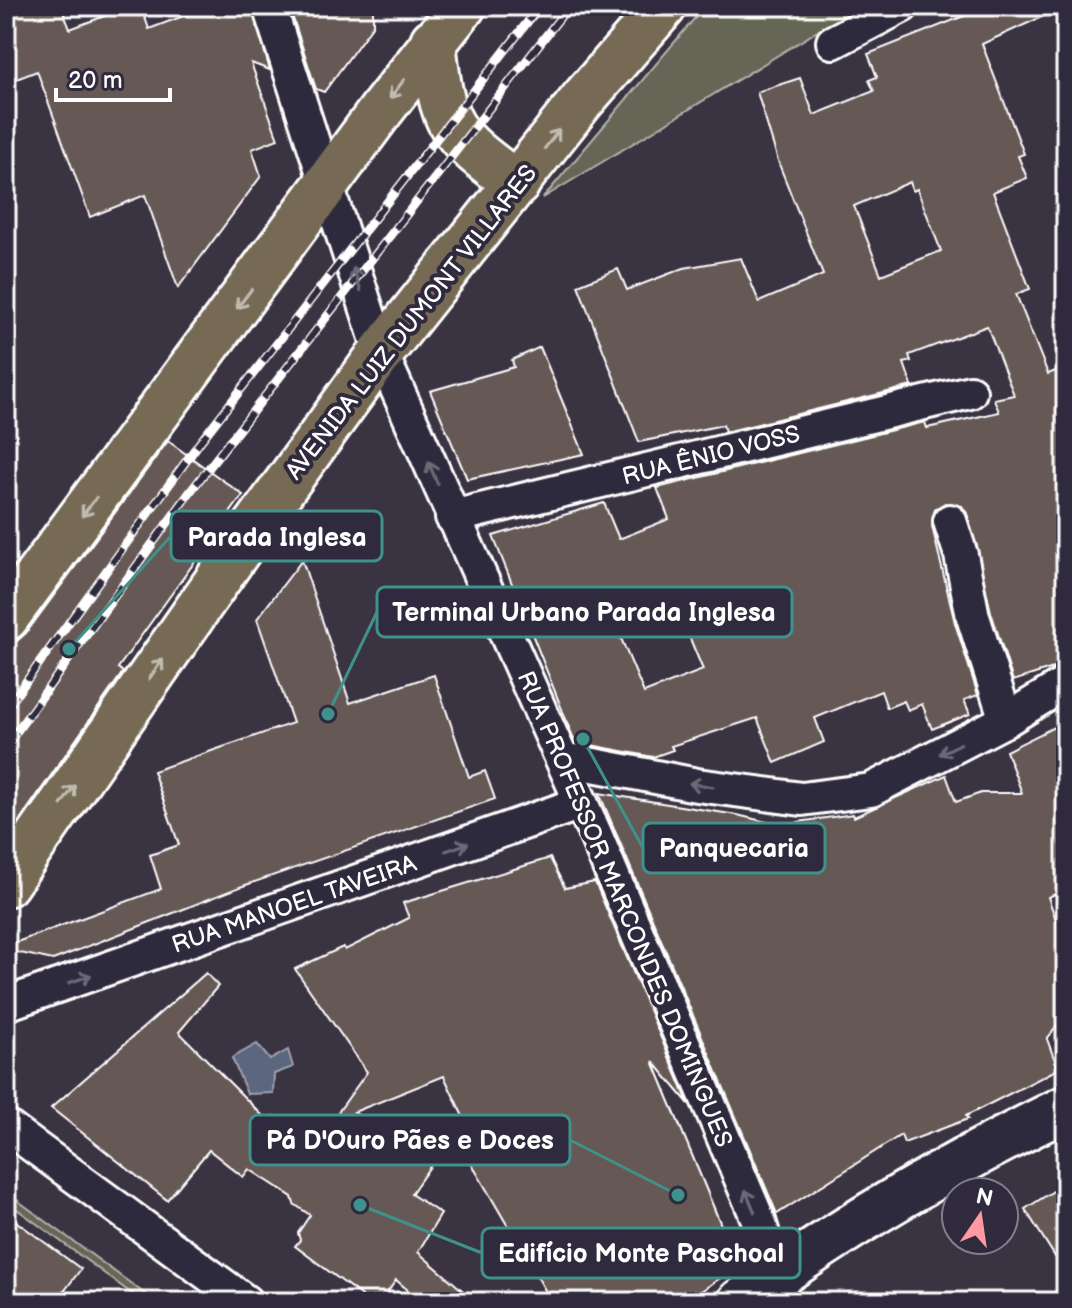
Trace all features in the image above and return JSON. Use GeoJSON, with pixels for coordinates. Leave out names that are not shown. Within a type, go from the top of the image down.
{"type":"FeatureCollection","features":[{"type":"Feature","properties":{"kind":"main road"},"geometry":{"type":"LineString","coordinates":[[6,618],[433,41],[463,6]]}},
{"type":"Feature","properties":{"kind":"main road","name":"AVENIDA LUIZ DUMONT VILLARES"},"geometry":{"type":"LineString","coordinates":[[6,884],[244,542],[381,353],[583,99],[664,6]]}},
{"type":"Feature","properties":{"kind":"main road"},"geometry":{"type":"LineString","coordinates":[[433,41],[441,100],[448,122],[472,151],[517,184]]}},
{"type":"Feature","properties":{"kind":"main road"},"geometry":{"type":"LineString","coordinates":[[740,1302],[775,1275],[1001,1140],[1066,1108]]}},
{"type":"Feature","properties":{"kind":"street","name":"RUA PROFESSOR MARCONDES DOMINGUES"},"geometry":{"type":"LineString","coordinates":[[269,6],[381,353],[581,803],[760,1224],[775,1275]]}},
{"type":"Feature","properties":{"kind":"street"},"geometry":{"type":"LineString","coordinates":[[833,42],[902,6]]}},
{"type":"Feature","properties":{"kind":"street","name":"RUA ÊNIO VOSS"},"geometry":{"type":"LineString","coordinates":[[452,517],[970,392]]}},
{"type":"Feature","properties":{"kind":"street"},"geometry":{"type":"LineString","coordinates":[[950,521],[961,555],[973,617],[1006,720]]}},
{"type":"Feature","properties":{"kind":"street"},"geometry":{"type":"LineString","coordinates":[[562,759],[697,785],[802,799],[871,790],[1006,720],[1066,683]]}},
{"type":"Feature","properties":{"kind":"street","name":"RUA MANOEL TAVEIRA"},"geometry":{"type":"LineString","coordinates":[[6,1004],[581,803]]}},
{"type":"Feature","properties":{"kind":"street"},"geometry":{"type":"LineString","coordinates":[[6,1126],[246,1302]]}},
{"type":"Feature","properties":{"kind":"green space"},"geometry":{"type":"Polygon","coordinates":[[[705,6],[867,6],[826,26],[543,198],[705,6]]]}},
{"type":"Feature","properties":{"kind":"green space"},"geometry":{"type":"Polygon","coordinates":[[[6,1192],[156,1302],[143,1302],[6,1201],[6,1192]]]}},
{"type":"Feature","properties":{"kind":"water"},"geometry":{"type":"Polygon","coordinates":[[[257,1044],[270,1060],[288,1050],[293,1067],[274,1074],[273,1093],[247,1094],[232,1058],[257,1044]]]}},
{"type":"Feature","properties":{"kind":"building"},"geometry":{"type":"Polygon","coordinates":[[[6,6],[61,6],[70,29],[131,6],[141,6],[149,29],[210,6],[251,6],[270,70],[251,63],[278,139],[252,149],[261,176],[178,288],[145,195],[90,217],[37,71],[6,83],[6,6]]]}},
{"type":"Feature","properties":{"kind":"building"},"geometry":{"type":"Polygon","coordinates":[[[289,6],[373,6],[373,25],[324,92],[316,89],[289,6]]]}},
{"type":"Feature","properties":{"kind":"building"},"geometry":{"type":"Polygon","coordinates":[[[989,6],[1066,6],[982,44],[1024,154],[1018,156],[1027,178],[993,192],[1030,289],[1016,294],[1048,374],[1066,367],[1066,664],[1013,681],[991,612],[968,515],[962,506],[945,503],[935,509],[932,526],[955,623],[978,695],[964,700],[970,714],[932,729],[922,704],[908,710],[904,701],[887,708],[881,691],[815,718],[824,742],[775,763],[757,718],[671,746],[673,750],[653,757],[575,742],[493,536],[604,503],[619,539],[669,519],[657,488],[925,422],[927,428],[999,412],[994,399],[1014,395],[987,326],[909,355],[911,361],[904,363],[912,386],[725,432],[723,425],[639,442],[578,285],[618,269],[627,290],[684,268],[741,258],[759,302],[823,275],[779,164],[757,92],[800,78],[814,115],[874,91],[869,80],[877,77],[868,54],[989,6]],[[910,182],[854,206],[881,275],[941,251],[917,189],[913,191],[910,182]],[[679,612],[620,636],[644,693],[703,670],[679,612]]]}},
{"type":"Feature","properties":{"kind":"building"},"geometry":{"type":"Polygon","coordinates":[[[540,347],[584,454],[467,479],[430,391],[514,367],[512,360],[540,347]]]}},
{"type":"Feature","properties":{"kind":"building"},"geometry":{"type":"Polygon","coordinates":[[[168,441],[243,495],[118,668],[123,672],[6,840],[6,643],[17,641],[26,633],[168,441]]]}},
{"type":"Feature","properties":{"kind":"building"},"geometry":{"type":"Polygon","coordinates":[[[302,560],[350,703],[434,675],[469,777],[485,771],[495,799],[240,887],[53,960],[6,950],[6,946],[161,889],[150,855],[179,845],[153,771],[293,723],[257,619],[302,560]]]}},
{"type":"Feature","properties":{"kind":"building"},"geometry":{"type":"Polygon","coordinates":[[[1066,721],[1066,890],[1048,897],[1066,948],[1066,1003],[1057,1026],[1047,1039],[1058,1069],[966,1116],[968,1119],[904,1143],[901,1135],[777,1214],[599,793],[737,815],[801,830],[798,822],[853,814],[854,817],[946,775],[956,802],[981,793],[1022,793],[1006,751],[1066,721]]]}},
{"type":"Feature","properties":{"kind":"building"},"geometry":{"type":"Polygon","coordinates":[[[550,858],[565,888],[595,882],[689,1104],[653,1061],[738,1266],[685,1302],[552,1302],[453,1132],[467,1125],[444,1076],[354,1112],[431,1165],[411,1194],[441,1214],[418,1252],[476,1302],[422,1302],[396,1280],[381,1302],[373,1297],[367,1300],[295,1246],[300,1240],[298,1233],[310,1215],[294,1204],[292,1197],[249,1169],[243,1177],[209,1150],[167,1200],[51,1108],[206,973],[218,986],[179,1032],[268,1121],[273,1116],[307,1151],[329,1115],[336,1115],[367,1072],[295,969],[343,947],[345,950],[409,918],[403,903],[550,858]]]}},
{"type":"Feature","properties":{"kind":"building"},"geometry":{"type":"Polygon","coordinates":[[[1066,1183],[1066,1274],[1025,1209],[1066,1183]]]}},
{"type":"Feature","properties":{"kind":"building"},"geometry":{"type":"Polygon","coordinates":[[[6,1214],[81,1269],[56,1302],[6,1302],[6,1214]]]}},
{"type":"Feature","properties":{"kind":"railway"},"geometry":{"type":"LineString","coordinates":[[6,709],[200,442],[540,6]]}},
{"type":"Feature","properties":{"kind":"railway"},"geometry":{"type":"LineString","coordinates":[[6,746],[190,492],[569,6]]}},
{"type":"Feature","properties":{"kind":"place","name":"Parada Inglesa"},"geometry":{"type":"Point","coordinates":[69,649]}},
{"type":"Feature","properties":{"kind":"place","name":"Terminal Urbano Parada Inglesa"},"geometry":{"type":"Point","coordinates":[328,714]}},
{"type":"Feature","properties":{"kind":"place","name":"Panquecaria"},"geometry":{"type":"Point","coordinates":[583,739]}},
{"type":"Feature","properties":{"kind":"place","name":"Pá D'Ouro Pães e Doces"},"geometry":{"type":"Point","coordinates":[678,1195]}},
{"type":"Feature","properties":{"kind":"place","name":"Edifício Monte Paschoal"},"geometry":{"type":"Point","coordinates":[360,1205]}}]}
